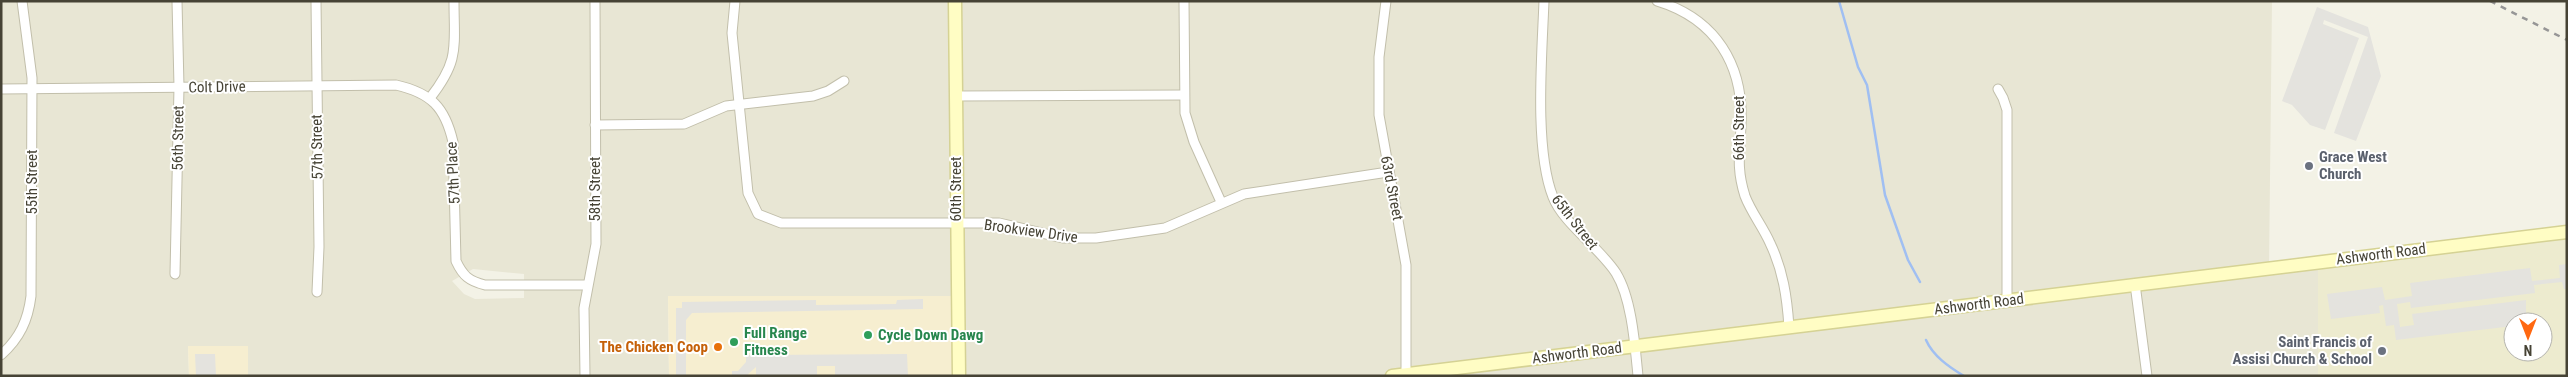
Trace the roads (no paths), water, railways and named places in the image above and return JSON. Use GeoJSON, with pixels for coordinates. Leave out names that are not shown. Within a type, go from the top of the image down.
{"type":"FeatureCollection","features":[{"type":"Feature","properties":{"kind":"main road","name":"60th Street"},"geometry":{"type":"LineString","coordinates":[[955,1],[958,376]]}},
{"type":"Feature","properties":{"kind":"main road","name":"Ashworth Road"},"geometry":{"type":"LineString","coordinates":[[1392,376],[2567,232]]}},
{"type":"Feature","properties":{"kind":"street","name":"55th Street"},"geometry":{"type":"LineString","coordinates":[[1,355],[14,342],[23,328],[31,296],[32,89],[22,1]]}},
{"type":"Feature","properties":{"kind":"street","name":"56th Street"},"geometry":{"type":"LineString","coordinates":[[175,274],[179,87],[178,1]]}},
{"type":"Feature","properties":{"kind":"street","name":"57th Street"},"geometry":{"type":"LineString","coordinates":[[316,1],[318,247],[316,292]]}},
{"type":"Feature","properties":{"kind":"street"},"geometry":{"type":"LineString","coordinates":[[430,98],[450,69],[454,54],[454,1]]}},
{"type":"Feature","properties":{"kind":"street","name":"58th Street"},"geometry":{"type":"LineString","coordinates":[[585,376],[584,308],[596,244],[595,1]]}},
{"type":"Feature","properties":{"kind":"street","name":"Brookview Drive"},"geometry":{"type":"LineString","coordinates":[[735,1],[732,33],[748,193],[758,214],[780,223],[1000,223],[1063,238],[1096,238],[1165,228],[1190,219],[1221,202],[1260,191],[1388,172]]}},
{"type":"Feature","properties":{"kind":"street"},"geometry":{"type":"LineString","coordinates":[[1184,1],[1184,95],[1189,130],[1221,202]]}},
{"type":"Feature","properties":{"kind":"street","name":"63rd Street"},"geometry":{"type":"LineString","coordinates":[[1386,1],[1378,87],[1379,115],[1406,265],[1406,375]]}},
{"type":"Feature","properties":{"kind":"street","name":"65th Street"},"geometry":{"type":"LineString","coordinates":[[1544,1],[1542,128],[1546,178],[1554,200],[1616,274],[1626,300],[1635,346],[1638,376]]}},
{"type":"Feature","properties":{"kind":"street","name":"66th Street"},"geometry":{"type":"LineString","coordinates":[[1657,1],[1673,7],[1704,26],[1717,39],[1731,61],[1740,90],[1741,125],[1737,155],[1740,177],[1746,197],[1770,243],[1782,274],[1789,327]]}},
{"type":"Feature","properties":{"kind":"street"},"geometry":{"type":"LineString","coordinates":[[595,125],[684,124],[726,106],[814,96],[828,91],[844,81]]}},
{"type":"Feature","properties":{"kind":"street","name":"Colt Drive"},"geometry":{"type":"LineString","coordinates":[[1,89],[396,85],[410,88],[430,98]]}},
{"type":"Feature","properties":{"kind":"street"},"geometry":{"type":"LineString","coordinates":[[1998,89],[2004,98],[2007,110],[2007,300]]}},
{"type":"Feature","properties":{"kind":"street"},"geometry":{"type":"LineString","coordinates":[[956,96],[1184,95]]}},
{"type":"Feature","properties":{"kind":"street","name":"57th Place"},"geometry":{"type":"LineString","coordinates":[[430,98],[440,108],[450,125],[454,142],[456,262],[470,281],[485,285],[587,285]]}},
{"type":"Feature","properties":{"kind":"street"},"geometry":{"type":"LineString","coordinates":[[2135,284],[2147,376]]}},
{"type":"Feature","properties":{"kind":"waterway"},"geometry":{"type":"LineString","coordinates":[[1839,1],[1858,67],[1867,85],[1885,195],[1908,260],[1920,282]]}},
{"type":"Feature","properties":{"kind":"waterway"},"geometry":{"type":"LineString","coordinates":[[1926,340],[1937,356],[1964,376]]}},
{"type":"Feature","properties":{"kind":"railway"},"geometry":{"type":"LineString","coordinates":[[2490,1],[2567,40]]}},
{"type":"Feature","properties":{"kind":"place","name":"Grace West Church"},"geometry":{"type":"Point","coordinates":[2309,166]}},
{"type":"Feature","properties":{"kind":"place","name":"Cycle Down Dawg"},"geometry":{"type":"Point","coordinates":[868,335]}},
{"type":"Feature","properties":{"kind":"place","name":"Full Range Fitness"},"geometry":{"type":"Point","coordinates":[734,342]}},
{"type":"Feature","properties":{"kind":"place","name":"The Chicken Coop"},"geometry":{"type":"Point","coordinates":[718,347]}},
{"type":"Feature","properties":{"kind":"place","name":"Saint Francis of Assisi Church & School"},"geometry":{"type":"Point","coordinates":[2382,351]}}]}
